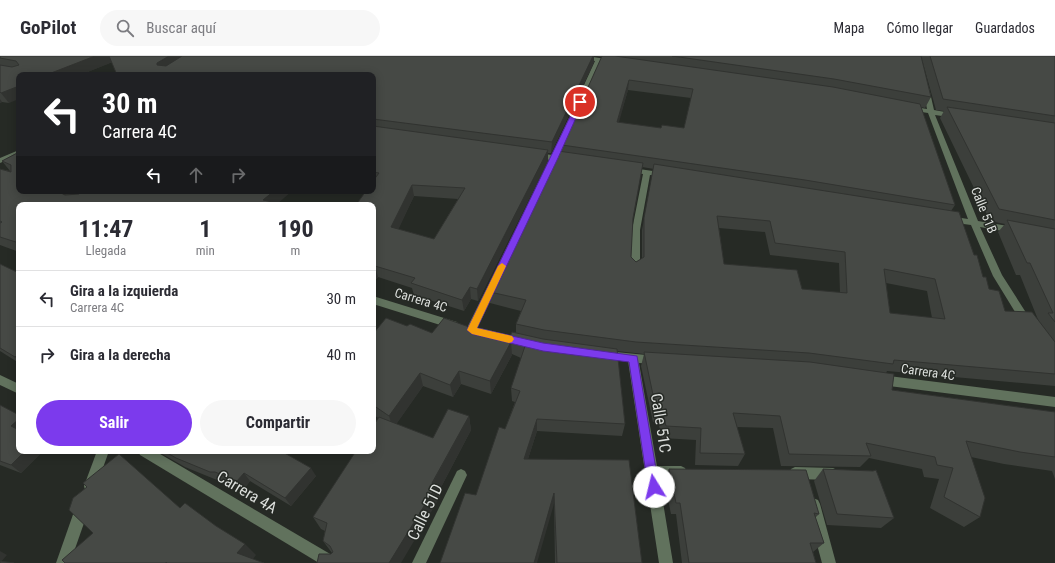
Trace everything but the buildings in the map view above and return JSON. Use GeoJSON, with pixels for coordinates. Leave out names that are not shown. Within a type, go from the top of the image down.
{"type":"FeatureCollection","features":[{"type":"Feature","properties":{"kind":"street"},"geometry":{"type":"LineString","coordinates":[[574,56],[622,63]]}},
{"type":"Feature","properties":{"kind":"street"},"geometry":{"type":"LineString","coordinates":[[472,330],[555,158],[599,60]]}},
{"type":"Feature","properties":{"kind":"street","name":"Calle 51B"},"geometry":{"type":"LineString","coordinates":[[923,77],[931,113],[974,223],[998,276],[1031,328]]}},
{"type":"Feature","properties":{"kind":"street"},"geometry":{"type":"LineString","coordinates":[[902,107],[962,117]]}},
{"type":"Feature","properties":{"kind":"street"},"geometry":{"type":"LineString","coordinates":[[0,161],[16,153]]}},
{"type":"Feature","properties":{"kind":"street"},"geometry":{"type":"LineString","coordinates":[[531,155],[578,161]]}},
{"type":"Feature","properties":{"kind":"street"},"geometry":{"type":"LineString","coordinates":[[624,169],[678,177]]}},
{"type":"Feature","properties":{"kind":"street"},"geometry":{"type":"LineString","coordinates":[[635,269],[636,230],[647,172]]}},
{"type":"Feature","properties":{"kind":"street"},"geometry":{"type":"LineString","coordinates":[[944,218],[1026,232]]}},
{"type":"Feature","properties":{"kind":"street","name":"Carrera 4C"},"geometry":{"type":"LineString","coordinates":[[376,301],[472,330],[529,344]]}},
{"type":"Feature","properties":{"kind":"street"},"geometry":{"type":"LineString","coordinates":[[596,354],[664,360]]}},
{"type":"Feature","properties":{"kind":"street","name":"Calle 51C"},"geometry":{"type":"LineString","coordinates":[[633,358],[666,563]]}},
{"type":"Feature","properties":{"kind":"street","name":"Carrera 4C"},"geometry":{"type":"LineString","coordinates":[[872,379],[1055,402]]}},
{"type":"Feature","properties":{"kind":"street"},"geometry":{"type":"LineString","coordinates":[[0,380],[16,388]]}},
{"type":"Feature","properties":{"kind":"street"},"geometry":{"type":"LineString","coordinates":[[63,563],[102,454]]}},
{"type":"Feature","properties":{"kind":"street","name":"Carrera 4A"},"geometry":{"type":"LineString","coordinates":[[149,454],[332,563]]}},
{"type":"Feature","properties":{"kind":"street"},"geometry":{"type":"LineString","coordinates":[[651,472],[697,472]]}},
{"type":"Feature","properties":{"kind":"street"},"geometry":{"type":"LineString","coordinates":[[781,473],[848,475]]}},
{"type":"Feature","properties":{"kind":"street"},"geometry":{"type":"LineString","coordinates":[[804,473],[829,563]]}},
{"type":"Feature","properties":{"kind":"street","name":"Calle 51D"},"geometry":{"type":"LineString","coordinates":[[419,563],[461,475]]}},
{"type":"Feature","properties":{"kind":"slow traffic"},"geometry":{"type":"LineString","coordinates":[[502,266],[472,330],[509,339]]}},
{"type":"Feature","properties":{"kind":"route"},"geometry":{"type":"LineString","coordinates":[[580,102],[555,158],[472,330],[543,347],[633,358],[654,487]]}}]}
